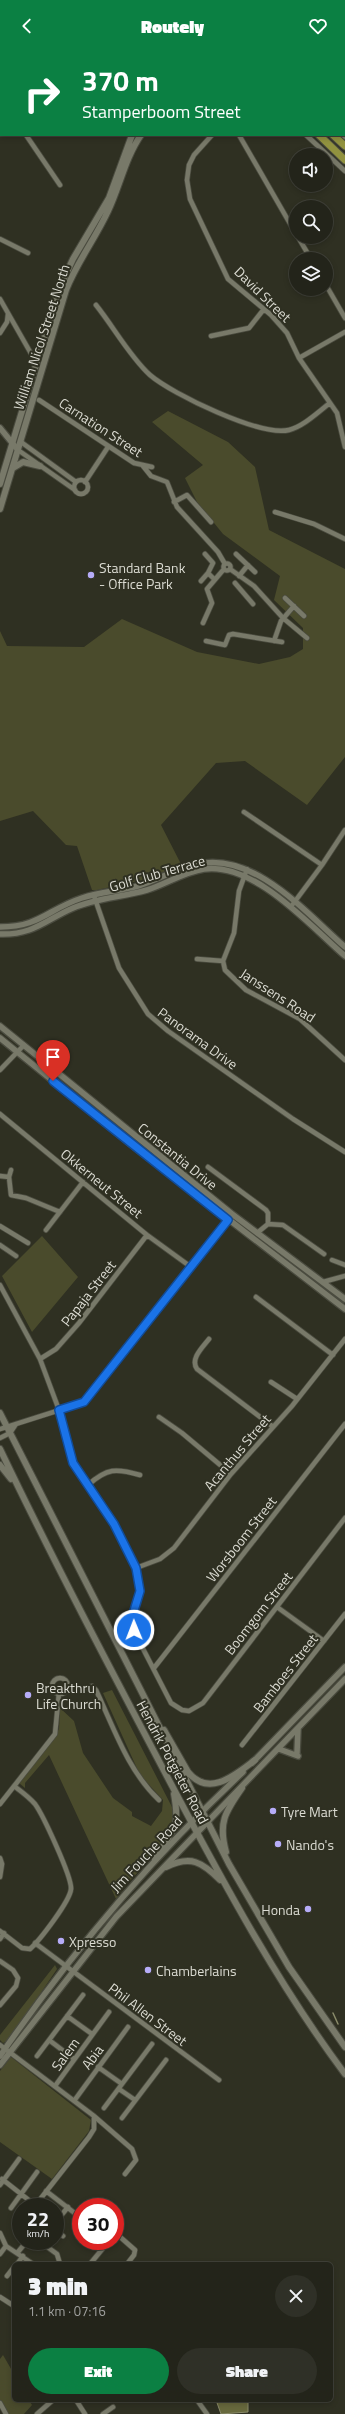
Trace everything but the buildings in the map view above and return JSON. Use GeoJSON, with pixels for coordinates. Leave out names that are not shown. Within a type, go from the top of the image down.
{"type":"FeatureCollection","features":[{"type":"Feature","properties":{"kind":"main road","name":"William Nicol Street North"},"geometry":{"type":"LineString","coordinates":[[0,484],[11,439],[64,275],[109,198],[132,136]]}},
{"type":"Feature","properties":{"kind":"main road","name":"William Nicol Street North"},"geometry":{"type":"LineString","coordinates":[[0,509],[70,279],[79,259],[108,211],[127,162],[140,136]]}},
{"type":"Feature","properties":{"kind":"main road"},"geometry":{"type":"LineString","coordinates":[[320,136],[345,160]]}},
{"type":"Feature","properties":{"kind":"main road"},"geometry":{"type":"LineString","coordinates":[[334,136],[345,146]]}},
{"type":"Feature","properties":{"kind":"main road"},"geometry":{"type":"LineString","coordinates":[[12,469],[23,462],[40,466]]}},
{"type":"Feature","properties":{"kind":"main road","name":"Hendrik Potgieter Road"},"geometry":{"type":"LineString","coordinates":[[0,1413],[179,1769],[208,1821],[229,1864],[289,1967],[345,2047]]}},
{"type":"Feature","properties":{"kind":"main road","name":"Hendrik Potgieter Road"},"geometry":{"type":"LineString","coordinates":[[0,1449],[81,1614],[174,1788],[196,1833],[279,1978],[345,2074]]}},
{"type":"Feature","properties":{"kind":"main road"},"geometry":{"type":"LineString","coordinates":[[0,1466],[26,1502]]}},
{"type":"Feature","properties":{"kind":"main road"},"geometry":{"type":"LineString","coordinates":[[141,1693],[150,1704],[193,1778],[203,1783],[222,1782],[255,1760]]}},
{"type":"Feature","properties":{"kind":"main road"},"geometry":{"type":"LineString","coordinates":[[155,1860],[170,1837],[176,1824],[174,1788]]}},
{"type":"Feature","properties":{"kind":"main road"},"geometry":{"type":"LineString","coordinates":[[229,1864],[222,1833],[223,1823],[227,1809],[242,1788]]}},
{"type":"Feature","properties":{"kind":"main road"},"geometry":{"type":"LineString","coordinates":[[166,1867],[182,1860],[196,1861],[208,1869],[227,1887]]}},
{"type":"Feature","properties":{"kind":"street"},"geometry":{"type":"LineString","coordinates":[[27,136],[60,186]]}},
{"type":"Feature","properties":{"kind":"street","name":"David Street"},"geometry":{"type":"LineString","coordinates":[[211,136],[191,159],[186,180],[187,191],[228,279],[282,325],[299,358],[337,413],[345,447]]}},
{"type":"Feature","properties":{"kind":"street"},"geometry":{"type":"LineString","coordinates":[[240,136],[289,222]]}},
{"type":"Feature","properties":{"kind":"street"},"geometry":{"type":"LineString","coordinates":[[307,136],[345,171]]}},
{"type":"Feature","properties":{"kind":"street"},"geometry":{"type":"LineString","coordinates":[[0,239],[28,253]]}},
{"type":"Feature","properties":{"kind":"street"},"geometry":{"type":"LineString","coordinates":[[332,296],[345,318]]}},
{"type":"Feature","properties":{"kind":"street"},"geometry":{"type":"LineString","coordinates":[[0,299],[33,357]]}},
{"type":"Feature","properties":{"kind":"street"},"geometry":{"type":"LineString","coordinates":[[96,305],[150,375],[165,386],[198,404],[261,427],[283,431],[297,427],[330,404]]}},
{"type":"Feature","properties":{"kind":"street"},"geometry":{"type":"LineString","coordinates":[[211,336],[249,328],[264,309]]}},
{"type":"Feature","properties":{"kind":"street"},"geometry":{"type":"LineString","coordinates":[[0,333],[7,322],[8,314]]}},
{"type":"Feature","properties":{"kind":"street"},"geometry":{"type":"LineString","coordinates":[[299,358],[345,332]]}},
{"type":"Feature","properties":{"kind":"street","name":"Carnation Street"},"geometry":{"type":"LineString","coordinates":[[39,400],[134,463],[152,467]]}},
{"type":"Feature","properties":{"kind":"street"},"geometry":{"type":"LineString","coordinates":[[0,428],[11,439],[18,450],[80,494],[86,492],[88,488],[86,482]]}},
{"type":"Feature","properties":{"kind":"street"},"geometry":{"type":"LineString","coordinates":[[11,439],[21,442],[76,482]]}},
{"type":"Feature","properties":{"kind":"street"},"geometry":{"type":"LineString","coordinates":[[86,482],[108,447]]}},
{"type":"Feature","properties":{"kind":"street"},"geometry":{"type":"LineString","coordinates":[[143,466],[152,476],[168,482],[174,502],[218,552],[226,567],[255,588],[283,618],[307,638]]}},
{"type":"Feature","properties":{"kind":"street"},"geometry":{"type":"LineString","coordinates":[[76,482],[81,480],[86,482]]}},
{"type":"Feature","properties":{"kind":"street"},"geometry":{"type":"LineString","coordinates":[[75,490],[76,482]]}},
{"type":"Feature","properties":{"kind":"street"},"geometry":{"type":"LineString","coordinates":[[174,502],[187,495],[211,522]]}},
{"type":"Feature","properties":{"kind":"street"},"geometry":{"type":"LineString","coordinates":[[275,512],[314,524],[345,539]]}},
{"type":"Feature","properties":{"kind":"street"},"geometry":{"type":"LineString","coordinates":[[201,581],[214,565],[205,554]]}},
{"type":"Feature","properties":{"kind":"street"},"geometry":{"type":"LineString","coordinates":[[236,554],[255,572]]}},
{"type":"Feature","properties":{"kind":"street"},"geometry":{"type":"LineString","coordinates":[[239,576],[248,565]]}},
{"type":"Feature","properties":{"kind":"street"},"geometry":{"type":"LineString","coordinates":[[203,623],[212,606],[212,600],[207,589],[214,579],[226,567]]}},
{"type":"Feature","properties":{"kind":"street"},"geometry":{"type":"LineString","coordinates":[[208,573],[214,579]]}},
{"type":"Feature","properties":{"kind":"street"},"geometry":{"type":"LineString","coordinates":[[235,583],[254,604]]}},
{"type":"Feature","properties":{"kind":"street"},"geometry":{"type":"LineString","coordinates":[[244,592],[249,584]]}},
{"type":"Feature","properties":{"kind":"street"},"geometry":{"type":"LineString","coordinates":[[285,598],[304,616]]}},
{"type":"Feature","properties":{"kind":"street"},"geometry":{"type":"LineString","coordinates":[[274,641],[283,618],[294,606]]}},
{"type":"Feature","properties":{"kind":"street"},"geometry":{"type":"LineString","coordinates":[[206,641],[225,645],[229,635],[233,634],[282,642]]}},
{"type":"Feature","properties":{"kind":"street"},"geometry":{"type":"LineString","coordinates":[[244,812],[322,865]]}},
{"type":"Feature","properties":{"kind":"street"},"geometry":{"type":"LineString","coordinates":[[290,908],[322,865],[345,830]]}},
{"type":"Feature","properties":{"kind":"street","name":"Golf Club Terrace"},"geometry":{"type":"LineString","coordinates":[[0,928],[37,922],[73,902],[139,885],[201,863],[217,862],[247,869],[268,882],[294,902],[345,947]]}},
{"type":"Feature","properties":{"kind":"street","name":"Golf Club Terrace"},"geometry":{"type":"LineString","coordinates":[[0,934],[33,929],[73,908],[154,888],[196,870],[217,869],[244,876],[259,883],[345,956]]}},
{"type":"Feature","properties":{"kind":"street"},"geometry":{"type":"LineString","coordinates":[[197,959],[223,961],[234,933],[237,900],[247,869]]}},
{"type":"Feature","properties":{"kind":"street","name":"Panorama Drive"},"geometry":{"type":"LineString","coordinates":[[94,896],[119,968],[148,1014],[168,1031],[293,1120],[345,1152]]}},
{"type":"Feature","properties":{"kind":"street","name":"Janssens Road"},"geometry":{"type":"LineString","coordinates":[[223,961],[225,970],[237,983],[259,998],[300,1020],[345,1060]]}},
{"type":"Feature","properties":{"kind":"street","name":"Constantia Drive"},"geometry":{"type":"LineString","coordinates":[[0,1026],[232,1214],[345,1299]]}},
{"type":"Feature","properties":{"kind":"street","name":"Constantia Drive"},"geometry":{"type":"LineString","coordinates":[[0,1038],[228,1220],[345,1309]]}},
{"type":"Feature","properties":{"kind":"street"},"geometry":{"type":"LineString","coordinates":[[0,1070],[18,1053],[24,1045]]}},
{"type":"Feature","properties":{"kind":"street","name":"Okkerneut Street"},"geometry":{"type":"LineString","coordinates":[[0,1114],[147,1235],[191,1267]]}},
{"type":"Feature","properties":{"kind":"street"},"geometry":{"type":"LineString","coordinates":[[208,1167],[266,1210],[268,1213],[268,1224]]}},
{"type":"Feature","properties":{"kind":"street"},"geometry":{"type":"LineString","coordinates":[[10,1170],[9,1177],[11,1195],[26,1198],[60,1212]]}},
{"type":"Feature","properties":{"kind":"street"},"geometry":{"type":"LineString","coordinates":[[0,1176],[9,1177]]}},
{"type":"Feature","properties":{"kind":"street"},"geometry":{"type":"LineString","coordinates":[[46,1230],[83,1182]]}},
{"type":"Feature","properties":{"kind":"street"},"geometry":{"type":"LineString","coordinates":[[0,1429],[84,1402],[232,1214]]}},
{"type":"Feature","properties":{"kind":"street"},"geometry":{"type":"LineString","coordinates":[[257,1233],[268,1224],[283,1225],[324,1254]]}},
{"type":"Feature","properties":{"kind":"street"},"geometry":{"type":"LineString","coordinates":[[0,1226],[28,1243]]}},
{"type":"Feature","properties":{"kind":"street","name":"Papaja Street"},"geometry":{"type":"LineString","coordinates":[[40,1359],[56,1349],[79,1323],[147,1235]]}},
{"type":"Feature","properties":{"kind":"street"},"geometry":{"type":"LineString","coordinates":[[0,1245],[16,1256]]}},
{"type":"Feature","properties":{"kind":"street"},"geometry":{"type":"LineString","coordinates":[[332,1260],[345,1265]]}},
{"type":"Feature","properties":{"kind":"street"},"geometry":{"type":"LineString","coordinates":[[323,1282],[345,1276]]}},
{"type":"Feature","properties":{"kind":"street"},"geometry":{"type":"LineString","coordinates":[[0,1285],[40,1359],[59,1410],[73,1463],[114,1524],[136,1568],[140,1591],[133,1614],[134,1630],[154,1668]]}},
{"type":"Feature","properties":{"kind":"street"},"geometry":{"type":"LineString","coordinates":[[256,1297],[332,1354]]}},
{"type":"Feature","properties":{"kind":"street"},"geometry":{"type":"LineString","coordinates":[[209,1339],[195,1358],[195,1366],[197,1370],[272,1426]]}},
{"type":"Feature","properties":{"kind":"street","name":"Acanthus Street"},"geometry":{"type":"LineString","coordinates":[[136,1568],[160,1559],[174,1548],[231,1474],[297,1399],[345,1339]]}},
{"type":"Feature","properties":{"kind":"street"},"geometry":{"type":"LineString","coordinates":[[271,1382],[297,1399]]}},
{"type":"Feature","properties":{"kind":"street"},"geometry":{"type":"LineString","coordinates":[[159,1417],[182,1433],[231,1474]]}},
{"type":"Feature","properties":{"kind":"street"},"geometry":{"type":"LineString","coordinates":[[0,1438],[10,1433],[16,1424]]}},
{"type":"Feature","properties":{"kind":"street","name":"Worsboom Street"},"geometry":{"type":"LineString","coordinates":[[154,1668],[345,1424]]}},
{"type":"Feature","properties":{"kind":"street"},"geometry":{"type":"LineString","coordinates":[[88,1485],[99,1476],[111,1470],[140,1475]]}},
{"type":"Feature","properties":{"kind":"street","name":"Boomgom Street"},"geometry":{"type":"LineString","coordinates":[[154,1668],[171,1703],[182,1710],[189,1711],[202,1703],[345,1518]]}},
{"type":"Feature","properties":{"kind":"street"},"geometry":{"type":"LineString","coordinates":[[277,1607],[324,1641]]}},
{"type":"Feature","properties":{"kind":"street","name":"Bamboes Street"},"geometry":{"type":"LineString","coordinates":[[242,1745],[345,1614]]}},
{"type":"Feature","properties":{"kind":"street","name":"Jim Fouche Road"},"geometry":{"type":"LineString","coordinates":[[0,2056],[65,1966],[155,1860],[202,1810],[255,1760],[345,1667]]}},
{"type":"Feature","properties":{"kind":"street"},"geometry":{"type":"LineString","coordinates":[[56,1679],[66,1680],[67,1689],[64,1693],[59,1694],[52,1687],[56,1679]]}},
{"type":"Feature","properties":{"kind":"street","name":"Jim Fouche Road"},"geometry":{"type":"LineString","coordinates":[[0,2065],[5,2048],[73,1972],[116,1917],[166,1867],[196,1833],[242,1788],[345,1679]]}},
{"type":"Feature","properties":{"kind":"street"},"geometry":{"type":"LineString","coordinates":[[67,1689],[78,1691],[92,1686],[96,1690],[128,1758],[150,1792],[159,1800]]}},
{"type":"Feature","properties":{"kind":"street"},"geometry":{"type":"LineString","coordinates":[[0,1804],[55,1734],[59,1694]]}},
{"type":"Feature","properties":{"kind":"street"},"geometry":{"type":"LineString","coordinates":[[280,1748],[298,1754],[298,1729]]}},
{"type":"Feature","properties":{"kind":"street"},"geometry":{"type":"LineString","coordinates":[[0,1939],[2,1932],[22,1948],[30,1949],[68,1898],[71,1885],[68,1873],[36,1805],[14,1786]]}},
{"type":"Feature","properties":{"kind":"street"},"geometry":{"type":"LineString","coordinates":[[0,1858],[2,1864],[0,1877]]}},
{"type":"Feature","properties":{"kind":"street","name":"Phil Allen Street"},"geometry":{"type":"LineString","coordinates":[[35,1943],[219,2080]]}},
{"type":"Feature","properties":{"kind":"street"},"geometry":{"type":"LineString","coordinates":[[0,1961],[13,1970],[18,1978],[16,1986],[0,2005]]}},
{"type":"Feature","properties":{"kind":"street"},"geometry":{"type":"LineString","coordinates":[[37,2056],[83,1995]]}},
{"type":"Feature","properties":{"kind":"street","name":"Salem"},"geometry":{"type":"LineString","coordinates":[[55,2086],[109,2012]]}},
{"type":"Feature","properties":{"kind":"street","name":"Salem"},"geometry":{"type":"LineString","coordinates":[[67,2016],[92,2034]]}},
{"type":"Feature","properties":{"kind":"street","name":"Abia"},"geometry":{"type":"LineString","coordinates":[[74,2101],[128,2027]]}},
{"type":"Feature","properties":{"kind":"street"},"geometry":{"type":"LineString","coordinates":[[49,2040],[74,2059]]}},
{"type":"Feature","properties":{"kind":"street"},"geometry":{"type":"LineString","coordinates":[[104,2108],[152,2044]]}},
{"type":"Feature","properties":{"kind":"street"},"geometry":{"type":"LineString","coordinates":[[5,2048],[94,2116],[135,2153],[136,2160],[125,2174]]}},
{"type":"Feature","properties":{"kind":"street"},"geometry":{"type":"LineString","coordinates":[[122,2118],[166,2060]]}},
{"type":"Feature","properties":{"kind":"street"},"geometry":{"type":"LineString","coordinates":[[98,2067],[122,2084]]}},
{"type":"Feature","properties":{"kind":"street"},"geometry":{"type":"LineString","coordinates":[[118,2089],[135,2100]]}},
{"type":"Feature","properties":{"kind":"street"},"geometry":{"type":"LineString","coordinates":[[40,2198],[89,2137],[94,2129],[94,2116]]}},
{"type":"Feature","properties":{"kind":"street"},"geometry":{"type":"LineString","coordinates":[[20,2159],[2,2181],[25,2198]]}},
{"type":"Feature","properties":{"kind":"street"},"geometry":{"type":"LineString","coordinates":[[11,2208],[37,2172]]}},
{"type":"Feature","properties":{"kind":"street"},"geometry":{"type":"LineString","coordinates":[[46,2191],[72,2211]]}},
{"type":"Feature","properties":{"kind":"street"},"geometry":{"type":"LineString","coordinates":[[64,2213],[68,2208]]}},
{"type":"Feature","properties":{"kind":"street"},"geometry":{"type":"LineString","coordinates":[[0,2233],[6,2246],[18,2252],[30,2262]]}},
{"type":"Feature","properties":{"kind":"street"},"geometry":{"type":"LineString","coordinates":[[124,2240],[135,2250],[134,2256],[129,2262]]}},
{"type":"Feature","properties":{"kind":"street"},"geometry":{"type":"LineString","coordinates":[[0,2254],[6,2246]]}},
{"type":"Feature","properties":{"kind":"street"},"geometry":{"type":"LineString","coordinates":[[52,2250],[57,2254],[59,2262]]}},
{"type":"Feature","properties":{"kind":"street"},"geometry":{"type":"LineString","coordinates":[[92,2262],[102,2250]]}},
{"type":"Feature","properties":{"kind":"street"},"geometry":{"type":"LineString","coordinates":[[18,2262],[23,2256]]}},
{"type":"Feature","properties":{"kind":"street"},"geometry":{"type":"LineString","coordinates":[[7,2276],[12,2270]]}},
{"type":"Feature","properties":{"kind":"street"},"geometry":{"type":"LineString","coordinates":[[0,2297],[12,2305]]}},
{"type":"Feature","properties":{"kind":"street"},"geometry":{"type":"LineString","coordinates":[[37,2414],[51,2402]]}},
{"type":"Feature","properties":{"kind":"street"},"geometry":{"type":"LineString","coordinates":[[77,2402],[85,2414]]}},
{"type":"Feature","properties":{"kind":"street"},"geometry":{"type":"LineString","coordinates":[[198,2402],[207,2414]]}},
{"type":"Feature","properties":{"kind":"street"},"geometry":{"type":"LineString","coordinates":[[0,2403],[6,2414]]}},
{"type":"Feature","properties":{"kind":"street"},"geometry":{"type":"LineString","coordinates":[[103,2414],[113,2407]]}},
{"type":"Feature","properties":{"kind":"shaded area"},"geometry":{"type":"Polygon","coordinates":[[[168,411],[228,442],[255,467],[269,530],[345,569],[345,757],[307,805],[245,761],[216,763],[161,825],[182,866],[151,878],[92,890],[77,846],[66,845],[33,811],[0,821],[0,631],[7,646],[84,647],[122,619],[197,652],[259,664],[290,657],[303,649],[303,628],[274,600],[280,576],[223,534],[197,502],[185,478],[203,465],[152,422],[168,411]]]}},
{"type":"Feature","properties":{"kind":"shaded area"},"geometry":{"type":"Polygon","coordinates":[[[42,1236],[78,1277],[32,1332],[2,1276],[42,1236]]]}},
{"type":"Feature","properties":{"kind":"shaded area"},"geometry":{"type":"Polygon","coordinates":[[[112,1690],[173,1809],[172,1822],[160,1846],[116,1899],[49,1755],[25,1783],[25,1788],[19,1783],[53,1740],[59,1729],[60,1708],[74,1721],[83,1753],[113,1798],[132,1812],[132,1816],[151,1826],[162,1811],[163,1800],[140,1775],[103,1693],[112,1690]]]}},
{"type":"Feature","properties":{"kind":"shaded area"},"geometry":{"type":"Polygon","coordinates":[[[55,1965],[57,1969],[9,2040],[3,2043],[0,2040],[0,2035],[55,1965]]]}},
{"type":"Feature","properties":{"kind":"shaded area"},"geometry":{"type":"Polygon","coordinates":[[[11,2057],[91,2120],[89,2131],[52,2179],[0,2142],[0,2071],[11,2057]]]}},
{"type":"Feature","properties":{"kind":"shaded area"},"geometry":{"type":"Polygon","coordinates":[[[3,2355],[12,2371],[12,2402],[30,2402],[32,2405],[24,2414],[8,2414],[0,2400],[0,2359],[3,2355]]]}},
{"type":"Feature","properties":{"kind":"shaded area"},"geometry":{"type":"Polygon","coordinates":[[[217,2402],[248,2402],[248,2412],[221,2414],[217,2402]]]}},
{"type":"Feature","properties":{"kind":"waterway"},"geometry":{"type":"LineString","coordinates":[[333,2013],[338,2024]]}},
{"type":"Feature","properties":{"kind":"place","name":"Standard Bank - Office Park"},"geometry":{"type":"Point","coordinates":[91,575]}},
{"type":"Feature","properties":{"kind":"place","name":"Breakthru Life Church"},"geometry":{"type":"Point","coordinates":[28,1695]}},
{"type":"Feature","properties":{"kind":"place","name":"Tyre Mart"},"geometry":{"type":"Point","coordinates":[273,1811]}},
{"type":"Feature","properties":{"kind":"place","name":"Nando's"},"geometry":{"type":"Point","coordinates":[278,1844]}},
{"type":"Feature","properties":{"kind":"place","name":"Honda"},"geometry":{"type":"Point","coordinates":[308,1909]}},
{"type":"Feature","properties":{"kind":"place","name":"Xpresso"},"geometry":{"type":"Point","coordinates":[61,1941]}},
{"type":"Feature","properties":{"kind":"place","name":"Chamberlains"},"geometry":{"type":"Point","coordinates":[148,1970]}},
{"type":"Feature","properties":{"kind":"route"},"geometry":{"type":"LineString","coordinates":[[53,1081],[228,1220],[84,1402],[78,1406],[59,1410],[66,1434],[70,1457],[77,1471],[114,1524],[136,1568],[140,1591],[133,1614],[134,1630]]}}]}
